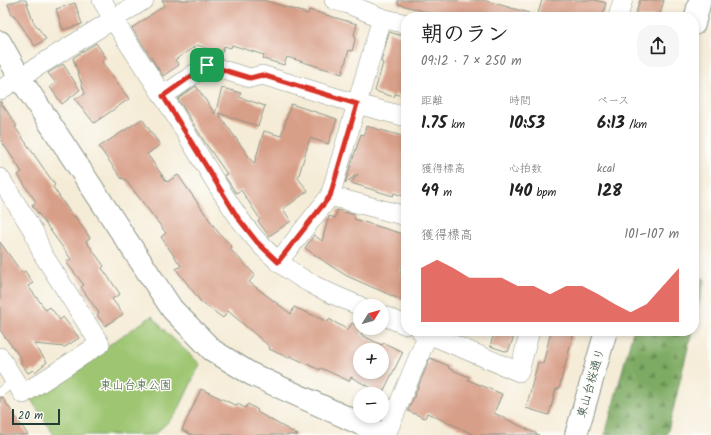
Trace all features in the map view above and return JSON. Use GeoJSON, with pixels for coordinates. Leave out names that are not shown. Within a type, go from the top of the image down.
{"type":"FeatureCollection","features":[{"type":"Feature","properties":{"kind":"street"},"geometry":{"type":"LineString","coordinates":[[102,0],[113,20],[163,96],[238,218],[257,242],[278,262],[297,276],[323,290],[353,303]]}},
{"type":"Feature","properties":{"kind":"street"},"geometry":{"type":"LineString","coordinates":[[0,90],[144,0]]}},
{"type":"Feature","properties":{"kind":"street"},"geometry":{"type":"LineString","coordinates":[[620,12],[624,0]]}},
{"type":"Feature","properties":{"kind":"street"},"geometry":{"type":"LineString","coordinates":[[697,12],[700,0]]}},
{"type":"Feature","properties":{"kind":"street"},"geometry":{"type":"LineString","coordinates":[[344,1],[382,18],[401,23]]}},
{"type":"Feature","properties":{"kind":"street"},"geometry":{"type":"LineString","coordinates":[[278,262],[330,196],[382,18]]}},
{"type":"Feature","properties":{"kind":"street"},"geometry":{"type":"LineString","coordinates":[[0,42],[20,78],[172,309],[212,350],[251,374],[386,435],[423,336]]}},
{"type":"Feature","properties":{"kind":"street"},"geometry":{"type":"LineString","coordinates":[[163,96],[207,65],[250,78],[262,75],[401,116]]}},
{"type":"Feature","properties":{"kind":"street"},"geometry":{"type":"LineString","coordinates":[[0,178],[34,232],[42,253],[100,344],[23,394],[0,357]]}},
{"type":"Feature","properties":{"kind":"street"},"geometry":{"type":"LineString","coordinates":[[330,196],[401,215]]}},
{"type":"Feature","properties":{"kind":"street"},"geometry":{"type":"LineString","coordinates":[[389,318],[401,323]]}},
{"type":"Feature","properties":{"kind":"street"},"geometry":{"type":"LineString","coordinates":[[431,336],[519,372],[529,336]]}},
{"type":"Feature","properties":{"kind":"street","name":"東山台桜通り"},"geometry":{"type":"LineString","coordinates":[[576,435],[605,336]]}},
{"type":"Feature","properties":{"kind":"lane"},"geometry":{"type":"LineString","coordinates":[[0,392],[15,381]]}},
{"type":"Feature","properties":{"kind":"green space"},"geometry":{"type":"Polygon","coordinates":[[[699,277],[705,279],[699,303],[699,277]]]}},
{"type":"Feature","properties":{"kind":"green space","name":"東山台東公園"},"geometry":{"type":"Polygon","coordinates":[[[152,316],[167,333],[200,364],[177,413],[154,435],[54,435],[30,398],[152,316]]]}},
{"type":"Feature","properties":{"kind":"green space"},"geometry":{"type":"Polygon","coordinates":[[[632,336],[691,336],[667,435],[605,435],[632,336]]]}},
{"type":"Feature","properties":{"kind":"building"},"geometry":{"type":"Polygon","coordinates":[[[19,0],[26,0],[33,21],[46,39],[35,46],[14,15],[12,15],[8,4],[19,0]]]}},
{"type":"Feature","properties":{"kind":"building"},"geometry":{"type":"Polygon","coordinates":[[[162,0],[263,0],[308,14],[309,10],[357,24],[354,35],[356,36],[352,51],[349,50],[342,74],[287,57],[284,65],[263,59],[264,55],[232,45],[231,48],[224,46],[222,53],[197,45],[175,60],[179,65],[163,76],[132,28],[165,5],[162,0]]]}},
{"type":"Feature","properties":{"kind":"building"},"geometry":{"type":"Polygon","coordinates":[[[398,0],[483,0],[525,12],[426,12],[398,4],[398,0]]]}},
{"type":"Feature","properties":{"kind":"building"},"geometry":{"type":"Polygon","coordinates":[[[542,0],[595,0],[606,3],[603,12],[538,12],[542,0]]]}},
{"type":"Feature","properties":{"kind":"building"},"geometry":{"type":"Polygon","coordinates":[[[640,0],[664,0],[660,12],[636,12],[640,0]]]}},
{"type":"Feature","properties":{"kind":"building"},"geometry":{"type":"Polygon","coordinates":[[[75,3],[82,24],[63,30],[56,9],[75,3]]]}},
{"type":"Feature","properties":{"kind":"building"},"geometry":{"type":"Polygon","coordinates":[[[389,32],[401,36],[401,96],[395,94],[394,97],[375,91],[383,63],[381,62],[389,32]]]}},
{"type":"Feature","properties":{"kind":"building"},"geometry":{"type":"Polygon","coordinates":[[[96,43],[106,58],[102,62],[129,99],[94,123],[75,99],[85,94],[73,58],[96,43]]]}},
{"type":"Feature","properties":{"kind":"building"},"geometry":{"type":"Polygon","coordinates":[[[63,64],[80,90],[62,104],[50,87],[56,83],[48,73],[63,64]]]}},
{"type":"Feature","properties":{"kind":"building"},"geometry":{"type":"Polygon","coordinates":[[[196,86],[215,114],[222,88],[241,93],[239,97],[265,106],[258,126],[218,113],[254,164],[264,131],[281,136],[291,104],[337,119],[328,144],[310,138],[298,178],[308,191],[283,209],[291,221],[269,236],[258,221],[260,219],[241,190],[236,193],[224,175],[227,174],[178,99],[196,86]]]}},
{"type":"Feature","properties":{"kind":"building"},"geometry":{"type":"Polygon","coordinates":[[[0,101],[17,126],[15,127],[55,185],[53,187],[73,217],[75,216],[90,238],[86,241],[104,266],[102,268],[120,294],[112,299],[123,314],[105,326],[97,315],[99,313],[81,287],[84,285],[66,262],[71,259],[32,205],[36,202],[18,175],[22,172],[0,139],[0,101]]]}},
{"type":"Feature","properties":{"kind":"building"},"geometry":{"type":"Polygon","coordinates":[[[142,119],[160,145],[147,154],[167,182],[178,175],[218,232],[232,247],[230,249],[255,275],[249,282],[291,314],[294,307],[328,322],[329,319],[348,330],[352,323],[353,335],[361,335],[378,343],[353,343],[353,378],[351,377],[349,381],[321,368],[320,370],[290,356],[289,358],[269,349],[270,347],[228,311],[223,318],[201,302],[176,269],[181,266],[161,237],[166,233],[124,178],[122,179],[99,147],[142,119]]]}},
{"type":"Feature","properties":{"kind":"building"},"geometry":{"type":"Polygon","coordinates":[[[366,126],[401,136],[401,195],[394,193],[393,196],[351,183],[358,174],[345,183],[361,134],[364,135],[366,126]]]}},
{"type":"Feature","properties":{"kind":"building"},"geometry":{"type":"Polygon","coordinates":[[[337,210],[355,215],[354,219],[401,233],[401,300],[347,276],[305,248],[314,235],[322,241],[329,216],[335,218],[337,210]]]}},
{"type":"Feature","properties":{"kind":"building"},"geometry":{"type":"Polygon","coordinates":[[[0,242],[22,273],[25,271],[33,283],[28,286],[46,310],[50,307],[60,320],[63,317],[79,338],[65,347],[34,344],[47,362],[35,372],[33,370],[28,373],[20,362],[22,360],[0,330],[0,242]]]}},
{"type":"Feature","properties":{"kind":"building"},"geometry":{"type":"Polygon","coordinates":[[[493,336],[514,336],[508,352],[490,346],[493,336]]]}},
{"type":"Feature","properties":{"kind":"building"},"geometry":{"type":"Polygon","coordinates":[[[550,336],[573,336],[559,389],[556,389],[549,415],[526,408],[538,362],[543,364],[550,336]]]}},
{"type":"Feature","properties":{"kind":"building"},"geometry":{"type":"Polygon","coordinates":[[[389,345],[403,352],[386,387],[369,387],[355,379],[389,379],[389,345]]]}},
{"type":"Feature","properties":{"kind":"building"},"geometry":{"type":"Polygon","coordinates":[[[430,358],[469,377],[468,380],[502,394],[494,413],[539,435],[475,435],[427,413],[425,418],[408,411],[430,358]]]}},
{"type":"Feature","properties":{"kind":"building"},"geometry":{"type":"Polygon","coordinates":[[[201,389],[237,406],[238,404],[245,408],[248,404],[258,410],[257,412],[298,435],[192,435],[182,430],[201,389]]]}},
{"type":"Feature","properties":{"kind":"building"},"geometry":{"type":"Polygon","coordinates":[[[2,397],[28,435],[0,435],[0,398],[2,397]]]}},
{"type":"Feature","properties":{"kind":"route"},"geometry":{"type":"LineString","coordinates":[[207,65],[250,78],[262,75],[357,104],[330,196],[278,262],[257,242],[238,218],[163,96],[207,65]]}}]}
